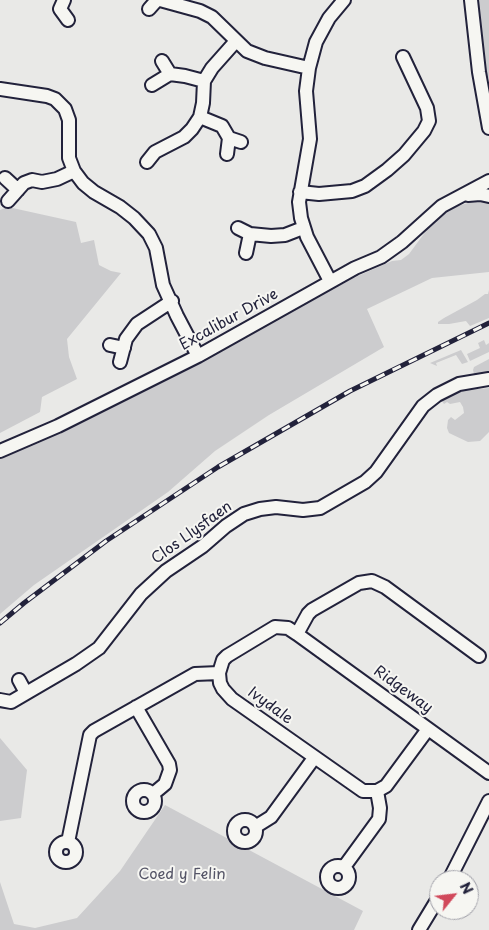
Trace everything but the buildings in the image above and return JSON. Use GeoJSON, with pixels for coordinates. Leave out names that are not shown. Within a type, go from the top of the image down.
{"type":"FeatureCollection","features":[{"type":"Feature","properties":{"kind":"street"},"geometry":{"type":"LineString","coordinates":[[330,281],[312,248],[304,228],[300,208],[300,192],[310,139],[306,91],[309,68],[316,42],[329,18],[344,0]]}},
{"type":"Feature","properties":{"kind":"street"},"geometry":{"type":"LineString","coordinates":[[471,0],[486,95],[489,128]]}},
{"type":"Feature","properties":{"kind":"street"},"geometry":{"type":"LineString","coordinates":[[155,3],[186,3],[212,18],[247,51],[265,58],[309,68]]}},
{"type":"Feature","properties":{"kind":"street"},"geometry":{"type":"LineString","coordinates":[[58,7],[68,20]]}},
{"type":"Feature","properties":{"kind":"street"},"geometry":{"type":"LineString","coordinates":[[146,162],[161,142],[184,137],[192,129],[200,117],[204,81],[212,68],[236,41]]}},
{"type":"Feature","properties":{"kind":"street"},"geometry":{"type":"LineString","coordinates":[[162,61],[170,74]]}},
{"type":"Feature","properties":{"kind":"street"},"geometry":{"type":"LineString","coordinates":[[300,192],[319,194],[352,191],[365,186],[404,155],[435,121],[402,66]]}},
{"type":"Feature","properties":{"kind":"street"},"geometry":{"type":"LineString","coordinates":[[152,85],[170,74],[204,81]]}},
{"type":"Feature","properties":{"kind":"street"},"geometry":{"type":"LineString","coordinates":[[0,89],[47,96],[55,99],[64,109],[69,120],[69,158],[74,171],[83,184],[120,207],[150,234],[156,248],[164,284],[177,316],[198,356]]}},
{"type":"Feature","properties":{"kind":"street"},"geometry":{"type":"LineString","coordinates":[[200,117],[222,126],[235,140],[227,154]]}},
{"type":"Feature","properties":{"kind":"street"},"geometry":{"type":"LineString","coordinates":[[8,201],[24,183],[32,180],[42,182],[57,179],[74,171]]}},
{"type":"Feature","properties":{"kind":"street"},"geometry":{"type":"LineString","coordinates":[[5,178],[18,190]]}},
{"type":"Feature","properties":{"kind":"street"},"geometry":{"type":"LineString","coordinates":[[489,182],[489,190]]}},
{"type":"Feature","properties":{"kind":"street","name":"Excalibur Drive"},"geometry":{"type":"LineString","coordinates":[[0,451],[58,426],[198,356],[330,281],[388,252],[442,206],[489,182]]}},
{"type":"Feature","properties":{"kind":"street","name":"Excalibur Drive"},"geometry":{"type":"LineString","coordinates":[[460,196],[480,194],[489,196]]}},
{"type":"Feature","properties":{"kind":"street"},"geometry":{"type":"LineString","coordinates":[[238,228],[250,234],[278,236],[304,228]]}},
{"type":"Feature","properties":{"kind":"street"},"geometry":{"type":"LineString","coordinates":[[246,253],[250,234]]}},
{"type":"Feature","properties":{"kind":"street"},"geometry":{"type":"LineString","coordinates":[[120,362],[126,339],[137,324],[172,301]]}},
{"type":"Feature","properties":{"kind":"street"},"geometry":{"type":"LineString","coordinates":[[110,345],[124,348]]}},
{"type":"Feature","properties":{"kind":"street","name":"Clos Llysfaen"},"geometry":{"type":"LineString","coordinates":[[0,700],[10,702],[76,664],[99,648],[141,594],[166,571],[203,546],[226,526],[244,514],[276,507],[303,510],[320,508],[365,482],[376,472],[423,406],[436,395],[454,385],[489,379]]}},
{"type":"Feature","properties":{"kind":"street"},"geometry":{"type":"LineString","coordinates":[[297,634],[312,610],[359,583],[372,581],[384,587],[479,656]]}},
{"type":"Feature","properties":{"kind":"street","name":"Ridgeway"},"geometry":{"type":"LineString","coordinates":[[219,673],[223,660],[227,656],[269,629],[282,626],[288,628],[489,773]]}},
{"type":"Feature","properties":{"kind":"street"},"geometry":{"type":"LineString","coordinates":[[68,842],[90,735],[195,674],[201,672],[219,673]]}},
{"type":"Feature","properties":{"kind":"street","name":"Ivydale"},"geometry":{"type":"LineString","coordinates":[[219,673],[220,683],[226,694],[358,789],[363,792],[377,791]]}},
{"type":"Feature","properties":{"kind":"street"},"geometry":{"type":"LineString","coordinates":[[19,680],[26,693]]}},
{"type":"Feature","properties":{"kind":"street"},"geometry":{"type":"LineString","coordinates":[[136,707],[169,764],[170,770],[164,784],[153,794]]}},
{"type":"Feature","properties":{"kind":"street"},"geometry":{"type":"LineString","coordinates":[[344,867],[379,819],[380,808],[377,791],[392,780],[428,729]]}},
{"type":"Feature","properties":{"kind":"street"},"geometry":{"type":"LineString","coordinates":[[255,827],[271,817],[314,758]]}},
{"type":"Feature","properties":{"kind":"street"},"geometry":{"type":"LineString","coordinates":[[454,870],[489,801]]}},
{"type":"Feature","properties":{"kind":"street"},"geometry":{"type":"LineString","coordinates":[[419,930],[429,914]]}},
{"type":"Feature","properties":{"kind":"green space"},"geometry":{"type":"Polygon","coordinates":[[[475,0],[489,0],[489,79],[485,70],[475,0]]]}},
{"type":"Feature","properties":{"kind":"green space"},"geometry":{"type":"Polygon","coordinates":[[[474,201],[489,203],[489,272],[432,278],[367,309],[384,347],[269,415],[215,451],[168,492],[34,585],[0,614],[0,456],[60,432],[201,361],[351,279],[392,261],[401,260],[409,254],[426,231],[444,214],[455,207],[474,201]]]}},
{"type":"Feature","properties":{"kind":"green space"},"geometry":{"type":"Polygon","coordinates":[[[8,207],[76,222],[81,243],[94,240],[99,265],[111,271],[121,273],[67,339],[69,357],[77,379],[42,397],[40,412],[0,433],[0,210],[8,207]]]}},
{"type":"Feature","properties":{"kind":"green space"},"geometry":{"type":"Polygon","coordinates":[[[489,290],[489,318],[470,326],[466,321],[438,324],[444,318],[488,294],[489,290]]]}},
{"type":"Feature","properties":{"kind":"green space"},"geometry":{"type":"Polygon","coordinates":[[[484,340],[486,345],[489,343],[489,352],[470,361],[467,354],[480,348],[478,343],[484,340]]]}},
{"type":"Feature","properties":{"kind":"green space"},"geometry":{"type":"Polygon","coordinates":[[[461,350],[468,362],[462,364],[456,355],[436,363],[437,366],[430,363],[461,350]]]}},
{"type":"Feature","properties":{"kind":"green space"},"geometry":{"type":"Polygon","coordinates":[[[489,359],[489,375],[478,376],[474,374],[474,367],[489,359]]]}},
{"type":"Feature","properties":{"kind":"green space"},"geometry":{"type":"Polygon","coordinates":[[[470,386],[479,389],[489,388],[489,432],[480,441],[468,442],[449,433],[447,428],[448,420],[451,417],[455,420],[464,413],[460,402],[450,404],[447,402],[444,404],[440,398],[443,394],[470,386]]]}},
{"type":"Feature","properties":{"kind":"green space"},"geometry":{"type":"Polygon","coordinates":[[[0,738],[27,770],[21,818],[0,821],[0,738]]]}},
{"type":"Feature","properties":{"kind":"green space","name":"Coed y Felin"},"geometry":{"type":"Polygon","coordinates":[[[165,805],[363,911],[354,930],[0,930],[0,882],[14,924],[35,928],[77,918],[120,871],[165,805]]]}},
{"type":"Feature","properties":{"kind":"railway"},"geometry":{"type":"LineString","coordinates":[[0,623],[106,541],[218,467],[350,391],[489,323]]}}]}
